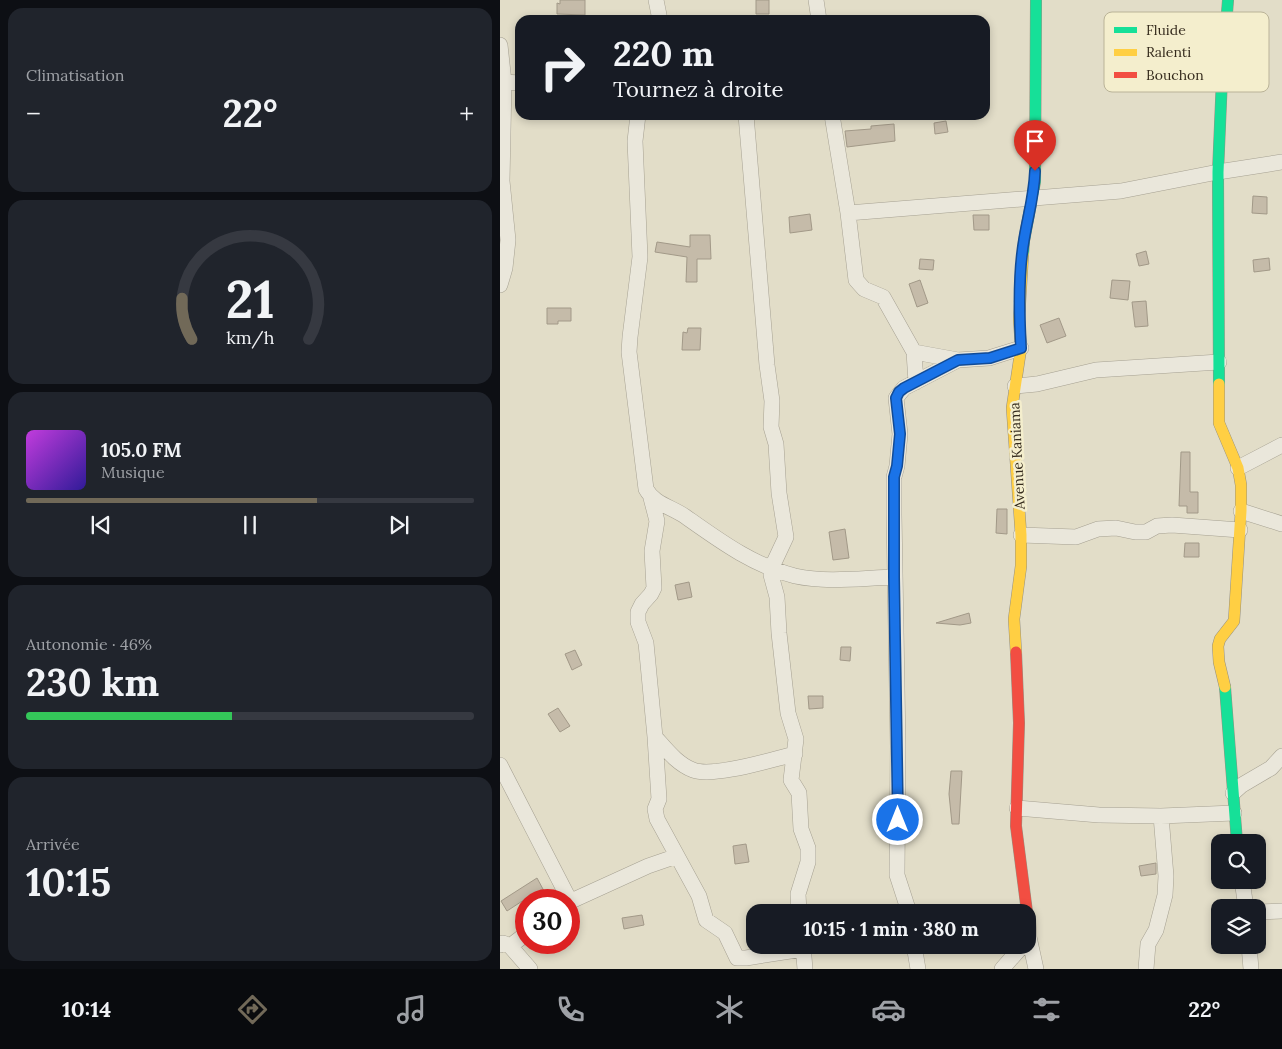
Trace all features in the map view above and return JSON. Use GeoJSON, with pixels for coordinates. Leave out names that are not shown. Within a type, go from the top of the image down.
{"type":"FeatureCollection","features":[{"type":"Feature","properties":{"kind":"street"},"geometry":{"type":"LineString","coordinates":[[656,0],[659,15]]}},
{"type":"Feature","properties":{"kind":"street"},"geometry":{"type":"LineString","coordinates":[[816,0],[818,15]]}},
{"type":"Feature","properties":{"kind":"street","name":"Avenue Kaniama"},"geometry":{"type":"LineString","coordinates":[[1026,904],[1016,826],[1019,723],[1014,619],[1021,566],[1021,535],[1012,408],[1021,348],[1019,320],[1024,241],[1034,199],[1036,0]]}},
{"type":"Feature","properties":{"kind":"street"},"geometry":{"type":"LineString","coordinates":[[500,45],[504,82],[502,181],[508,240],[505,268],[500,285]]}},
{"type":"Feature","properties":{"kind":"street"},"geometry":{"type":"LineString","coordinates":[[504,82],[515,83]]}},
{"type":"Feature","properties":{"kind":"street"},"geometry":{"type":"LineString","coordinates":[[1221,92],[1218,172],[1219,423],[1238,468],[1241,485],[1241,511],[1234,621],[1220,638],[1218,646],[1219,662],[1228,703],[1236,834]]}},
{"type":"Feature","properties":{"kind":"street"},"geometry":{"type":"LineString","coordinates":[[637,120],[635,141],[640,258],[629,352],[646,489],[651,498],[657,521],[652,551],[654,588],[652,594],[642,604],[638,612],[638,622],[646,643],[655,737],[659,799],[656,809],[657,818],[699,896],[706,920],[725,933],[737,958],[767,954]]}},
{"type":"Feature","properties":{"kind":"street"},"geometry":{"type":"LineString","coordinates":[[746,120],[767,365],[772,401],[771,427],[776,444],[779,493],[786,530],[783,545],[771,569],[772,582],[777,597],[778,634],[788,713],[796,739],[791,780],[799,793],[801,829],[808,848],[808,862],[798,894],[799,904]]}},
{"type":"Feature","properties":{"kind":"street"},"geometry":{"type":"LineString","coordinates":[[833,120],[848,213],[856,280],[864,289],[883,296],[914,352],[916,382]]}},
{"type":"Feature","properties":{"kind":"street"},"geometry":{"type":"LineString","coordinates":[[848,213],[1121,191],[1218,172],[1282,162]]}},
{"type":"Feature","properties":{"kind":"street"},"geometry":{"type":"LineString","coordinates":[[914,352],[958,360],[990,358],[1021,348]]}},
{"type":"Feature","properties":{"kind":"street"},"geometry":{"type":"LineString","coordinates":[[906,904],[897,875],[898,746],[894,477],[900,434],[896,398],[899,392],[958,360]]}},
{"type":"Feature","properties":{"kind":"street"},"geometry":{"type":"LineString","coordinates":[[1015,386],[1037,384],[1096,370],[1219,362]]}},
{"type":"Feature","properties":{"kind":"street"},"geometry":{"type":"LineString","coordinates":[[1238,468],[1282,445]]}},
{"type":"Feature","properties":{"kind":"street"},"geometry":{"type":"LineString","coordinates":[[651,498],[682,514],[744,556],[771,569],[797,576],[836,580],[894,577]]}},
{"type":"Feature","properties":{"kind":"street"},"geometry":{"type":"LineString","coordinates":[[1241,511],[1282,524]]}},
{"type":"Feature","properties":{"kind":"street"},"geometry":{"type":"LineString","coordinates":[[1021,535],[1076,537],[1098,529],[1116,528],[1146,532],[1157,526],[1172,525],[1240,530]]}},
{"type":"Feature","properties":{"kind":"street"},"geometry":{"type":"LineString","coordinates":[[655,737],[678,761],[693,771],[709,772],[737,768],[795,754]]}},
{"type":"Feature","properties":{"kind":"street"},"geometry":{"type":"LineString","coordinates":[[1233,793],[1242,785],[1271,768],[1282,756]]}},
{"type":"Feature","properties":{"kind":"street"},"geometry":{"type":"LineString","coordinates":[[500,765],[562,889]]}},
{"type":"Feature","properties":{"kind":"street"},"geometry":{"type":"LineString","coordinates":[[1017,808],[1099,815],[1161,816],[1234,813]]}},
{"type":"Feature","properties":{"kind":"street"},"geometry":{"type":"LineString","coordinates":[[1146,969],[1148,944],[1156,930],[1166,876],[1161,816]]}},
{"type":"Feature","properties":{"kind":"street"},"geometry":{"type":"LineString","coordinates":[[580,897],[648,866],[677,856]]}},
{"type":"Feature","properties":{"kind":"street"},"geometry":{"type":"LineString","coordinates":[[1266,912],[1282,911]]}},
{"type":"Feature","properties":{"kind":"street"},"geometry":{"type":"LineString","coordinates":[[515,938],[503,943],[530,969]]}},
{"type":"Feature","properties":{"kind":"street"},"geometry":{"type":"LineString","coordinates":[[804,954],[805,969]]}},
{"type":"Feature","properties":{"kind":"street"},"geometry":{"type":"LineString","coordinates":[[916,954],[918,969]]}},
{"type":"Feature","properties":{"kind":"street"},"geometry":{"type":"LineString","coordinates":[[1002,969],[1015,954]]}},
{"type":"Feature","properties":{"kind":"street"},"geometry":{"type":"LineString","coordinates":[[1031,954],[1036,969]]}},
{"type":"Feature","properties":{"kind":"street"},"geometry":{"type":"LineString","coordinates":[[1250,954],[1251,969]]}},
{"type":"Feature","properties":{"kind":"building"},"geometry":{"type":"Polygon","coordinates":[[[560,0],[585,0],[585,15],[557,14],[557,3],[560,4],[560,0]]]}},
{"type":"Feature","properties":{"kind":"building"},"geometry":{"type":"Polygon","coordinates":[[[756,0],[769,0],[769,14],[756,14],[756,0]]]}},
{"type":"Feature","properties":{"kind":"building"},"geometry":{"type":"Polygon","coordinates":[[[946,121],[948,132],[935,134],[934,123],[946,121]]]}},
{"type":"Feature","properties":{"kind":"building"},"geometry":{"type":"Polygon","coordinates":[[[894,124],[895,141],[847,147],[845,131],[871,129],[871,126],[894,124]]]}},
{"type":"Feature","properties":{"kind":"building"},"geometry":{"type":"Polygon","coordinates":[[[1253,196],[1267,197],[1267,214],[1252,213],[1253,196]]]}},
{"type":"Feature","properties":{"kind":"building"},"geometry":{"type":"Polygon","coordinates":[[[810,214],[812,230],[790,233],[789,217],[810,214]]]}},
{"type":"Feature","properties":{"kind":"building"},"geometry":{"type":"Polygon","coordinates":[[[973,215],[989,215],[989,230],[974,230],[973,215]]]}},
{"type":"Feature","properties":{"kind":"building"},"geometry":{"type":"Polygon","coordinates":[[[690,235],[710,235],[711,259],[697,259],[697,282],[686,282],[687,257],[655,252],[657,242],[690,247],[690,235]]]}},
{"type":"Feature","properties":{"kind":"building"},"geometry":{"type":"Polygon","coordinates":[[[1146,251],[1149,264],[1139,266],[1136,254],[1146,251]]]}},
{"type":"Feature","properties":{"kind":"building"},"geometry":{"type":"Polygon","coordinates":[[[1269,258],[1270,270],[1254,272],[1253,260],[1269,258]]]}},
{"type":"Feature","properties":{"kind":"building"},"geometry":{"type":"Polygon","coordinates":[[[920,259],[934,260],[933,270],[919,269],[920,259]]]}},
{"type":"Feature","properties":{"kind":"building"},"geometry":{"type":"Polygon","coordinates":[[[920,280],[928,303],[917,307],[909,284],[920,280]]]}},
{"type":"Feature","properties":{"kind":"building"},"geometry":{"type":"Polygon","coordinates":[[[1112,280],[1130,281],[1128,300],[1110,298],[1112,280]]]}},
{"type":"Feature","properties":{"kind":"building"},"geometry":{"type":"Polygon","coordinates":[[[1146,301],[1148,326],[1135,327],[1132,302],[1146,301]]]}},
{"type":"Feature","properties":{"kind":"building"},"geometry":{"type":"Polygon","coordinates":[[[547,308],[571,308],[571,321],[558,321],[558,324],[547,324],[547,308]]]}},
{"type":"Feature","properties":{"kind":"building"},"geometry":{"type":"Polygon","coordinates":[[[1059,318],[1066,336],[1047,343],[1040,325],[1059,318]]]}},
{"type":"Feature","properties":{"kind":"building"},"geometry":{"type":"Polygon","coordinates":[[[688,328],[701,328],[700,350],[682,350],[683,332],[687,333],[688,328]]]}},
{"type":"Feature","properties":{"kind":"building"},"geometry":{"type":"Polygon","coordinates":[[[1181,452],[1190,452],[1190,492],[1198,492],[1198,513],[1187,513],[1187,506],[1179,506],[1181,452]]]}},
{"type":"Feature","properties":{"kind":"building"},"geometry":{"type":"Polygon","coordinates":[[[997,509],[1007,509],[1007,534],[996,533],[997,509]]]}},
{"type":"Feature","properties":{"kind":"building"},"geometry":{"type":"Polygon","coordinates":[[[845,529],[849,558],[833,560],[829,532],[845,529]]]}},
{"type":"Feature","properties":{"kind":"building"},"geometry":{"type":"Polygon","coordinates":[[[1185,543],[1199,543],[1199,557],[1184,557],[1185,543]]]}},
{"type":"Feature","properties":{"kind":"building"},"geometry":{"type":"Polygon","coordinates":[[[689,582],[692,597],[678,600],[675,585],[689,582]]]}},
{"type":"Feature","properties":{"kind":"building"},"geometry":{"type":"Polygon","coordinates":[[[969,613],[971,623],[960,625],[936,623],[969,613]]]}},
{"type":"Feature","properties":{"kind":"building"},"geometry":{"type":"Polygon","coordinates":[[[841,647],[851,647],[850,661],[840,660],[841,647]]]}},
{"type":"Feature","properties":{"kind":"building"},"geometry":{"type":"Polygon","coordinates":[[[575,650],[582,665],[572,670],[565,654],[575,650]]]}},
{"type":"Feature","properties":{"kind":"building"},"geometry":{"type":"Polygon","coordinates":[[[808,696],[823,696],[823,708],[809,709],[808,696]]]}},
{"type":"Feature","properties":{"kind":"building"},"geometry":{"type":"Polygon","coordinates":[[[558,708],[570,726],[560,732],[548,714],[558,708]]]}},
{"type":"Feature","properties":{"kind":"building"},"geometry":{"type":"Polygon","coordinates":[[[951,771],[962,771],[959,824],[952,824],[949,794],[951,771]]]}},
{"type":"Feature","properties":{"kind":"building"},"geometry":{"type":"Polygon","coordinates":[[[746,844],[749,862],[735,864],[733,846],[746,844]]]}},
{"type":"Feature","properties":{"kind":"building"},"geometry":{"type":"Polygon","coordinates":[[[1156,863],[1156,874],[1141,876],[1139,866],[1156,863]]]}},
{"type":"Feature","properties":{"kind":"building"},"geometry":{"type":"Polygon","coordinates":[[[537,878],[543,889],[520,889],[537,878]]]}},
{"type":"Feature","properties":{"kind":"building"},"geometry":{"type":"Polygon","coordinates":[[[515,892],[515,906],[507,911],[501,901],[515,892]]]}},
{"type":"Feature","properties":{"kind":"building"},"geometry":{"type":"Polygon","coordinates":[[[642,915],[644,925],[624,929],[622,918],[642,915]]]}},
{"type":"Feature","properties":{"kind":"traffic: fast"},"geometry":{"type":"LineString","coordinates":[[1023,254],[1035,182],[1036,0]]}},
{"type":"Feature","properties":{"kind":"traffic: fast"},"geometry":{"type":"LineString","coordinates":[[1227,12],[1228,0]]}},
{"type":"Feature","properties":{"kind":"traffic: fast"},"geometry":{"type":"LineString","coordinates":[[1219,384],[1218,172],[1221,92]]}},
{"type":"Feature","properties":{"kind":"traffic: fast"},"geometry":{"type":"LineString","coordinates":[[1225,687],[1236,834]]}},
{"type":"Feature","properties":{"kind":"traffic: slow"},"geometry":{"type":"LineString","coordinates":[[1016,652],[1014,619],[1021,566],[1021,535],[1012,408],[1021,348],[1019,320],[1023,254]]}},
{"type":"Feature","properties":{"kind":"traffic: slow"},"geometry":{"type":"LineString","coordinates":[[1219,384],[1219,423],[1238,468],[1241,485],[1234,621],[1220,639],[1218,646],[1219,662],[1225,687]]}},
{"type":"Feature","properties":{"kind":"traffic: jam"},"geometry":{"type":"LineString","coordinates":[[1016,652],[1019,723],[1016,826],[1026,904]]}},
{"type":"Feature","properties":{"kind":"route"},"geometry":{"type":"LineString","coordinates":[[898,820],[894,477],[900,434],[896,398],[904,388],[958,360],[990,358],[1021,348],[1019,320],[1021,275],[1024,241],[1034,199],[1035,171]]}}]}
